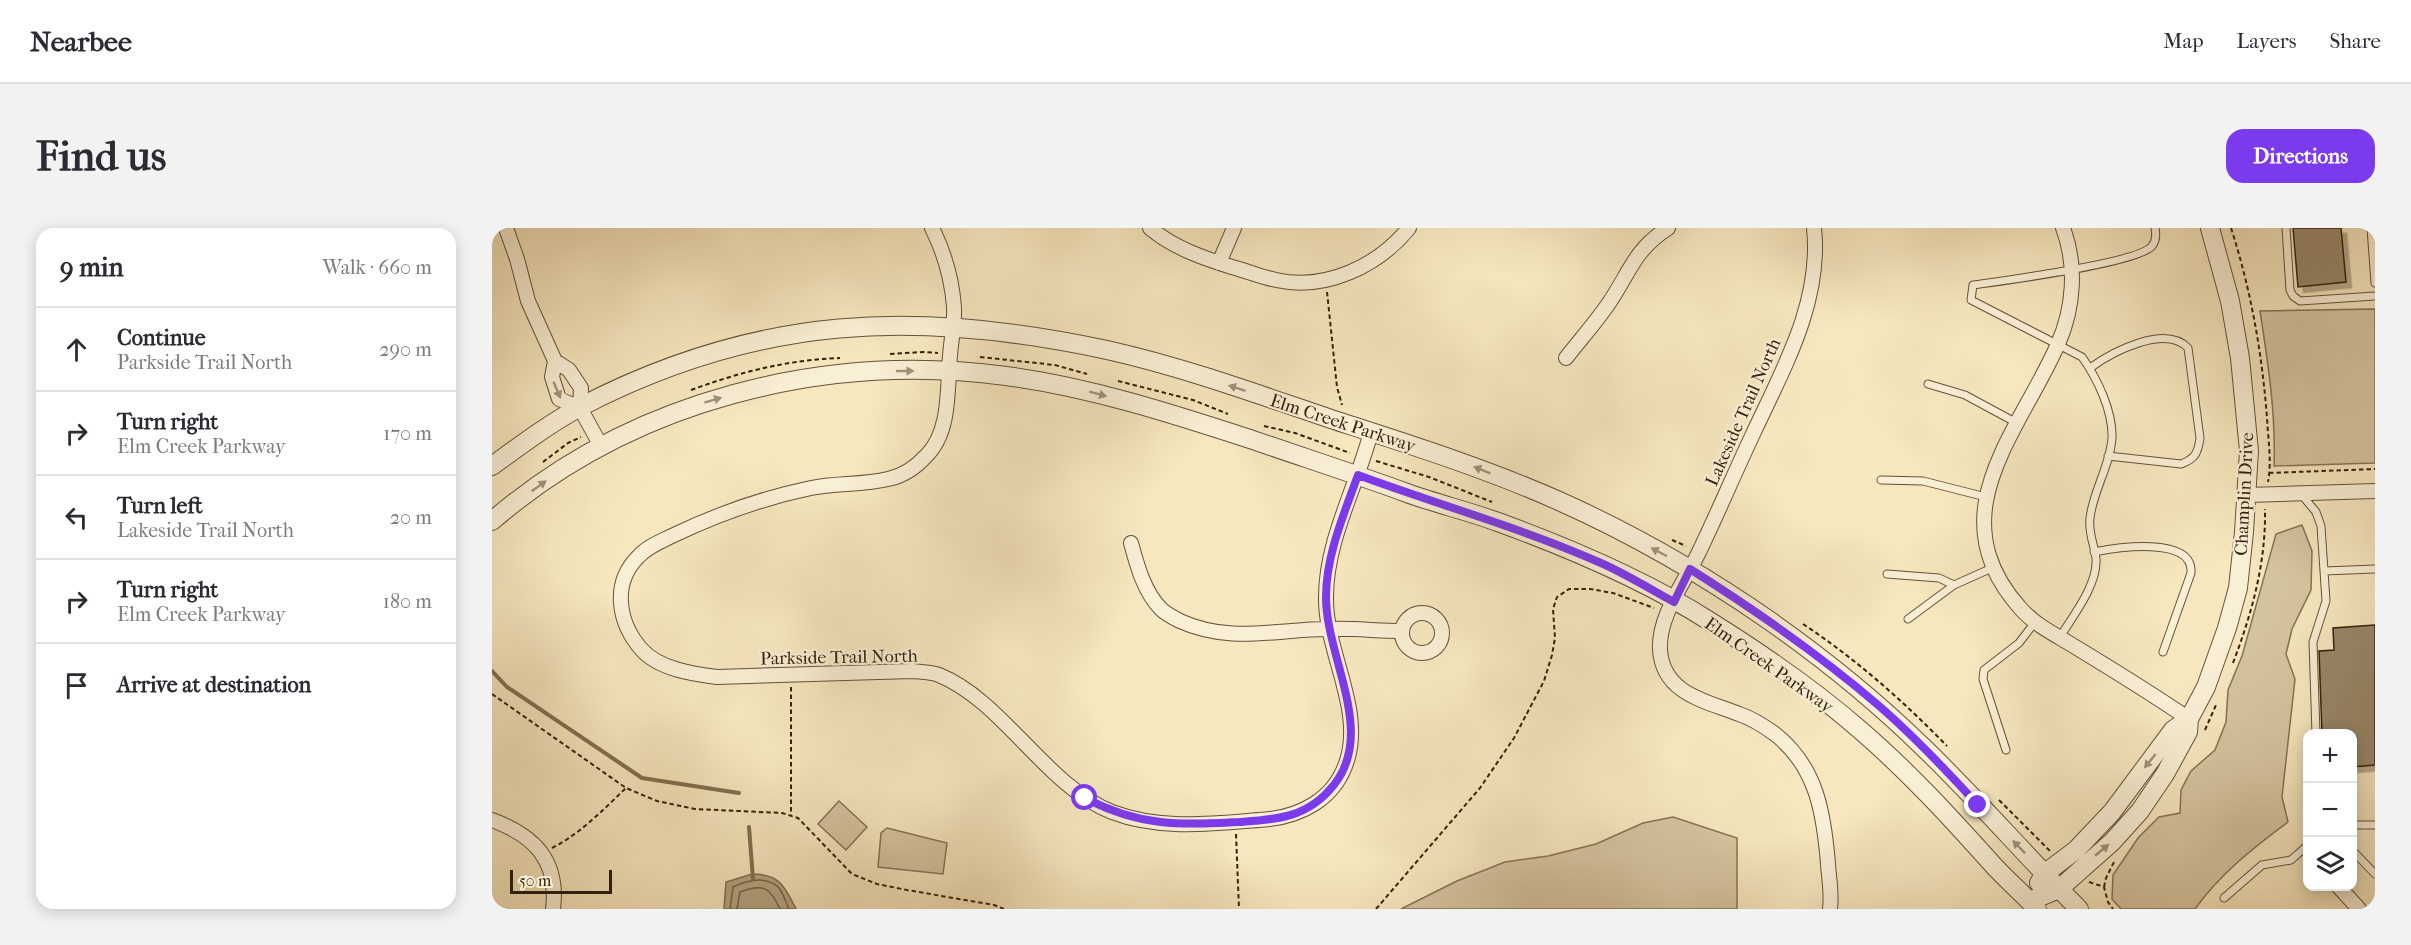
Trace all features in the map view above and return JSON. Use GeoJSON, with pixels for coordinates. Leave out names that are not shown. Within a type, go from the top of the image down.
{"type":"FeatureCollection","features":[{"type":"Feature","properties":{"kind":"street"},"geometry":{"type":"LineString","coordinates":[[506,228],[528,301],[555,361],[569,370],[581,388],[580,408],[597,439]]}},
{"type":"Feature","properties":{"kind":"street"},"geometry":{"type":"LineString","coordinates":[[932,228],[941,246],[954,306],[949,363]]}},
{"type":"Feature","properties":{"kind":"street"},"geometry":{"type":"LineString","coordinates":[[1150,228],[1162,238],[1188,252],[1219,263],[1277,281],[1307,283],[1326,280],[1379,259],[1399,241],[1409,228]]}},
{"type":"Feature","properties":{"kind":"street"},"geometry":{"type":"LineString","coordinates":[[1219,263],[1234,228]]}},
{"type":"Feature","properties":{"kind":"street"},"geometry":{"type":"LineString","coordinates":[[1566,358],[1609,303],[1633,260],[1649,242],[1668,228]]}},
{"type":"Feature","properties":{"kind":"street","name":"Lakeside Trail North"},"geometry":{"type":"LineString","coordinates":[[1814,228],[1813,278],[1805,313],[1791,352],[1671,608],[1660,639],[1660,651],[1663,664],[1671,680],[1684,693],[1706,704],[1740,714],[1775,734],[1801,762],[1810,778],[1824,819],[1830,909]]}},
{"type":"Feature","properties":{"kind":"street"},"geometry":{"type":"LineString","coordinates":[[2063,228],[2073,270],[2071,292],[2058,343],[2002,449],[1986,497],[1986,541],[1992,568],[2005,590],[2035,622],[2189,719]]}},
{"type":"Feature","properties":{"kind":"street","name":"Champlin Drive"},"geometry":{"type":"LineString","coordinates":[[2030,906],[2059,889],[2112,842],[2140,811],[2165,774],[2188,732],[2189,719],[2206,687],[2224,638],[2235,598],[2247,495],[2247,423],[2240,358],[2225,279],[2210,228]]}},
{"type":"Feature","properties":{"kind":"street","name":"Elm Creek Parkway"},"geometry":{"type":"LineString","coordinates":[[492,466],[580,408],[644,378],[740,345],[788,334],[887,325],[953,326],[1011,332],[1110,351],[1208,378],[1467,464],[1561,502],[1690,569],[1773,623],[1880,706],[1925,749],[2079,909]]}},
{"type":"Feature","properties":{"kind":"street"},"geometry":{"type":"LineString","coordinates":[[555,361],[552,377],[560,399],[580,408]]}},
{"type":"Feature","properties":{"kind":"street","name":"Elm Creek Parkway"},"geometry":{"type":"LineString","coordinates":[[492,521],[552,477],[597,439],[676,411],[792,380],[949,363],[978,365],[1073,387],[1361,466],[1415,496],[1496,521],[1602,563],[1671,608],[1708,620],[1781,669],[1858,728],[1933,798],[2030,906]]}},
{"type":"Feature","properties":{"kind":"street","name":"Parkside Trail North"},"geometry":{"type":"LineString","coordinates":[[949,363],[945,412],[939,437],[928,454],[910,470],[890,479],[814,488],[758,501],[704,520],[654,545],[638,556],[628,570],[622,588],[620,606],[624,623],[633,640],[645,654],[693,674],[717,677],[912,671],[936,674],[955,683],[973,696],[1085,798],[1110,811],[1136,819],[1191,825],[1294,816],[1327,794],[1341,777],[1352,739],[1350,716],[1329,629],[1326,598],[1329,567],[1336,536],[1371,432]]}},
{"type":"Feature","properties":{"kind":"street"},"geometry":{"type":"LineString","coordinates":[[2247,495],[2375,491]]}},
{"type":"Feature","properties":{"kind":"street"},"geometry":{"type":"LineString","coordinates":[[1131,543],[1140,573],[1149,593],[1161,610],[1194,627],[1210,632],[1238,634],[1329,629],[1402,631]]}},
{"type":"Feature","properties":{"kind":"street","name":"Champlin Drive"},"geometry":{"type":"LineString","coordinates":[[2030,906],[2044,874],[2076,850],[2112,812],[2173,730],[2189,719]]}},
{"type":"Feature","properties":{"kind":"street"},"geometry":{"type":"LineString","coordinates":[[492,820],[512,827],[543,853],[552,876],[553,909]]}},
{"type":"Feature","properties":{"kind":"street"},"geometry":{"type":"LineString","coordinates":[[2343,891],[2359,909]]}},
{"type":"Feature","properties":{"kind":"lane"},"geometry":{"type":"LineString","coordinates":[[2060,637],[2095,578],[2096,558],[2091,544],[2090,519],[2112,438],[2108,416],[2090,368],[2082,357],[1971,300],[1973,285],[2073,270],[2140,253],[2151,247],[2155,239],[2155,228]]}},
{"type":"Feature","properties":{"kind":"lane"},"geometry":{"type":"LineString","coordinates":[[2286,228],[2290,290],[2293,296],[2300,301],[2375,296]]}},
{"type":"Feature","properties":{"kind":"lane"},"geometry":{"type":"LineString","coordinates":[[2371,228],[2375,283]]}},
{"type":"Feature","properties":{"kind":"lane"},"geometry":{"type":"LineString","coordinates":[[2090,368],[2109,355],[2133,345],[2164,338],[2182,342],[2188,348],[2200,438],[2198,452],[2191,460],[2181,464],[2108,456]]}},
{"type":"Feature","properties":{"kind":"lane"},"geometry":{"type":"LineString","coordinates":[[1928,384],[1965,395],[2015,422]]}},
{"type":"Feature","properties":{"kind":"lane"},"geometry":{"type":"LineString","coordinates":[[1881,480],[1923,481],[1986,497]]}},
{"type":"Feature","properties":{"kind":"lane"},"geometry":{"type":"LineString","coordinates":[[2301,494],[2316,512],[2321,526],[2326,601],[2313,642],[2316,729]]}},
{"type":"Feature","properties":{"kind":"lane"},"geometry":{"type":"LineString","coordinates":[[2094,552],[2121,546],[2148,547],[2176,551],[2186,556],[2191,566],[2191,573],[2163,652]]}},
{"type":"Feature","properties":{"kind":"lane"},"geometry":{"type":"LineString","coordinates":[[1908,619],[1954,585],[1992,568]]}},
{"type":"Feature","properties":{"kind":"lane"},"geometry":{"type":"LineString","coordinates":[[2324,571],[2375,569]]}},
{"type":"Feature","properties":{"kind":"lane"},"geometry":{"type":"LineString","coordinates":[[1887,574],[1939,578],[1954,585]]}},
{"type":"Feature","properties":{"kind":"lane"},"geometry":{"type":"LineString","coordinates":[[2006,750],[1983,679],[1984,670],[2019,643],[2035,622]]}},
{"type":"Feature","properties":{"kind":"lane"},"geometry":{"type":"LineString","coordinates":[[2357,825],[2375,825]]}},
{"type":"Feature","properties":{"kind":"lane"},"geometry":{"type":"LineString","coordinates":[[2224,898],[2262,865],[2291,860],[2303,849]]}},
{"type":"Feature","properties":{"kind":"lane"},"geometry":{"type":"LineString","coordinates":[[2357,855],[2375,874]]}},
{"type":"Feature","properties":{"kind":"path"},"geometry":{"type":"LineString","coordinates":[[2231,228],[2247,284],[2258,337],[2266,412],[2269,475],[2375,469]]}},
{"type":"Feature","properties":{"kind":"path"},"geometry":{"type":"LineString","coordinates":[[1326,280],[1337,387],[1342,405],[1329,446]]}},
{"type":"Feature","properties":{"kind":"path"},"geometry":{"type":"LineString","coordinates":[[890,354],[923,352],[949,363],[978,365],[1007,358],[1055,365],[1097,376]]}},
{"type":"Feature","properties":{"kind":"path"},"geometry":{"type":"LineString","coordinates":[[682,394],[735,374],[804,359],[845,357]]}},
{"type":"Feature","properties":{"kind":"path"},"geometry":{"type":"LineString","coordinates":[[1118,381],[1192,400],[1236,417]]}},
{"type":"Feature","properties":{"kind":"path"},"geometry":{"type":"LineString","coordinates":[[1257,424],[1329,446],[1361,466],[1428,477],[1498,504]]}},
{"type":"Feature","properties":{"kind":"path"},"geometry":{"type":"LineString","coordinates":[[538,465],[568,443],[597,439]]}},
{"type":"Feature","properties":{"kind":"path"},"geometry":{"type":"LineString","coordinates":[[1376,909],[1480,788],[1514,738],[1544,681],[1552,655],[1555,638],[1553,609],[1557,597],[1569,590],[1590,589],[1671,608]]}},
{"type":"Feature","properties":{"kind":"path"},"geometry":{"type":"LineString","coordinates":[[791,676],[791,816]]}},
{"type":"Feature","properties":{"kind":"path"},"geometry":{"type":"LineString","coordinates":[[492,694],[627,788],[657,801],[695,809],[782,813],[798,818],[852,874],[876,884],[994,905],[1004,909]]}},
{"type":"Feature","properties":{"kind":"path"},"geometry":{"type":"LineString","coordinates":[[543,853],[561,843],[627,788]]}},
{"type":"Feature","properties":{"kind":"path"},"geometry":{"type":"LineString","coordinates":[[1236,822],[1239,909]]}},
{"type":"Feature","properties":{"kind":"shaded area"},"geometry":{"type":"Polygon","coordinates":[[[2375,309],[2375,463],[2274,466],[2273,408],[2260,311],[2375,309]]]}},
{"type":"Feature","properties":{"kind":"shaded area"},"geometry":{"type":"Polygon","coordinates":[[[2302,525],[2312,551],[2311,590],[2292,629],[2286,654],[2295,679],[2282,797],[2288,822],[2238,862],[2215,884],[2195,909],[2121,909],[2112,899],[2113,875],[2138,838],[2159,817],[2180,813],[2181,790],[2191,771],[2215,750],[2226,722],[2228,690],[2242,656],[2276,534],[2302,525]]]}},
{"type":"Feature","properties":{"kind":"shaded area"},"geometry":{"type":"Polygon","coordinates":[[[839,801],[867,827],[846,850],[818,824],[839,801]]]}},
{"type":"Feature","properties":{"kind":"shaded area"},"geometry":{"type":"Polygon","coordinates":[[[1673,817],[1737,838],[1737,909],[1401,909],[1457,881],[1505,862],[1548,856],[1596,844],[1643,823],[1673,817]]]}},
{"type":"Feature","properties":{"kind":"shaded area"},"geometry":{"type":"Polygon","coordinates":[[[887,828],[947,843],[943,874],[878,867],[881,833],[887,828]]]}},
{"type":"Feature","properties":{"kind":"water"},"geometry":{"type":"Polygon","coordinates":[[[752,874],[775,879],[785,888],[796,909],[724,909],[726,882],[752,874]]]}},
{"type":"Feature","properties":{"kind":"building"},"geometry":{"type":"Polygon","coordinates":[[[2293,228],[2341,228],[2346,282],[2298,287],[2293,228]]]}},
{"type":"Feature","properties":{"kind":"building"},"geometry":{"type":"Polygon","coordinates":[[[2375,625],[2375,765],[2357,767],[2357,729],[2322,729],[2319,651],[2334,650],[2333,628],[2375,625]]]}},
{"type":"Feature","properties":{"kind":"waterway"},"geometry":{"type":"LineString","coordinates":[[492,671],[507,687],[642,778],[739,793]]}},
{"type":"Feature","properties":{"kind":"waterway"},"geometry":{"type":"LineString","coordinates":[[749,827],[753,879]]}},
{"type":"Feature","properties":{"kind":"route"},"geometry":{"type":"LineString","coordinates":[[1085,798],[1110,811],[1136,819],[1191,825],[1294,816],[1311,807],[1327,794],[1341,777],[1352,739],[1350,716],[1329,629],[1326,598],[1329,567],[1336,536],[1358,475],[1415,496],[1496,521],[1602,563],[1674,602],[1690,569],[1773,623],[1880,706],[1978,805]]}}]}
